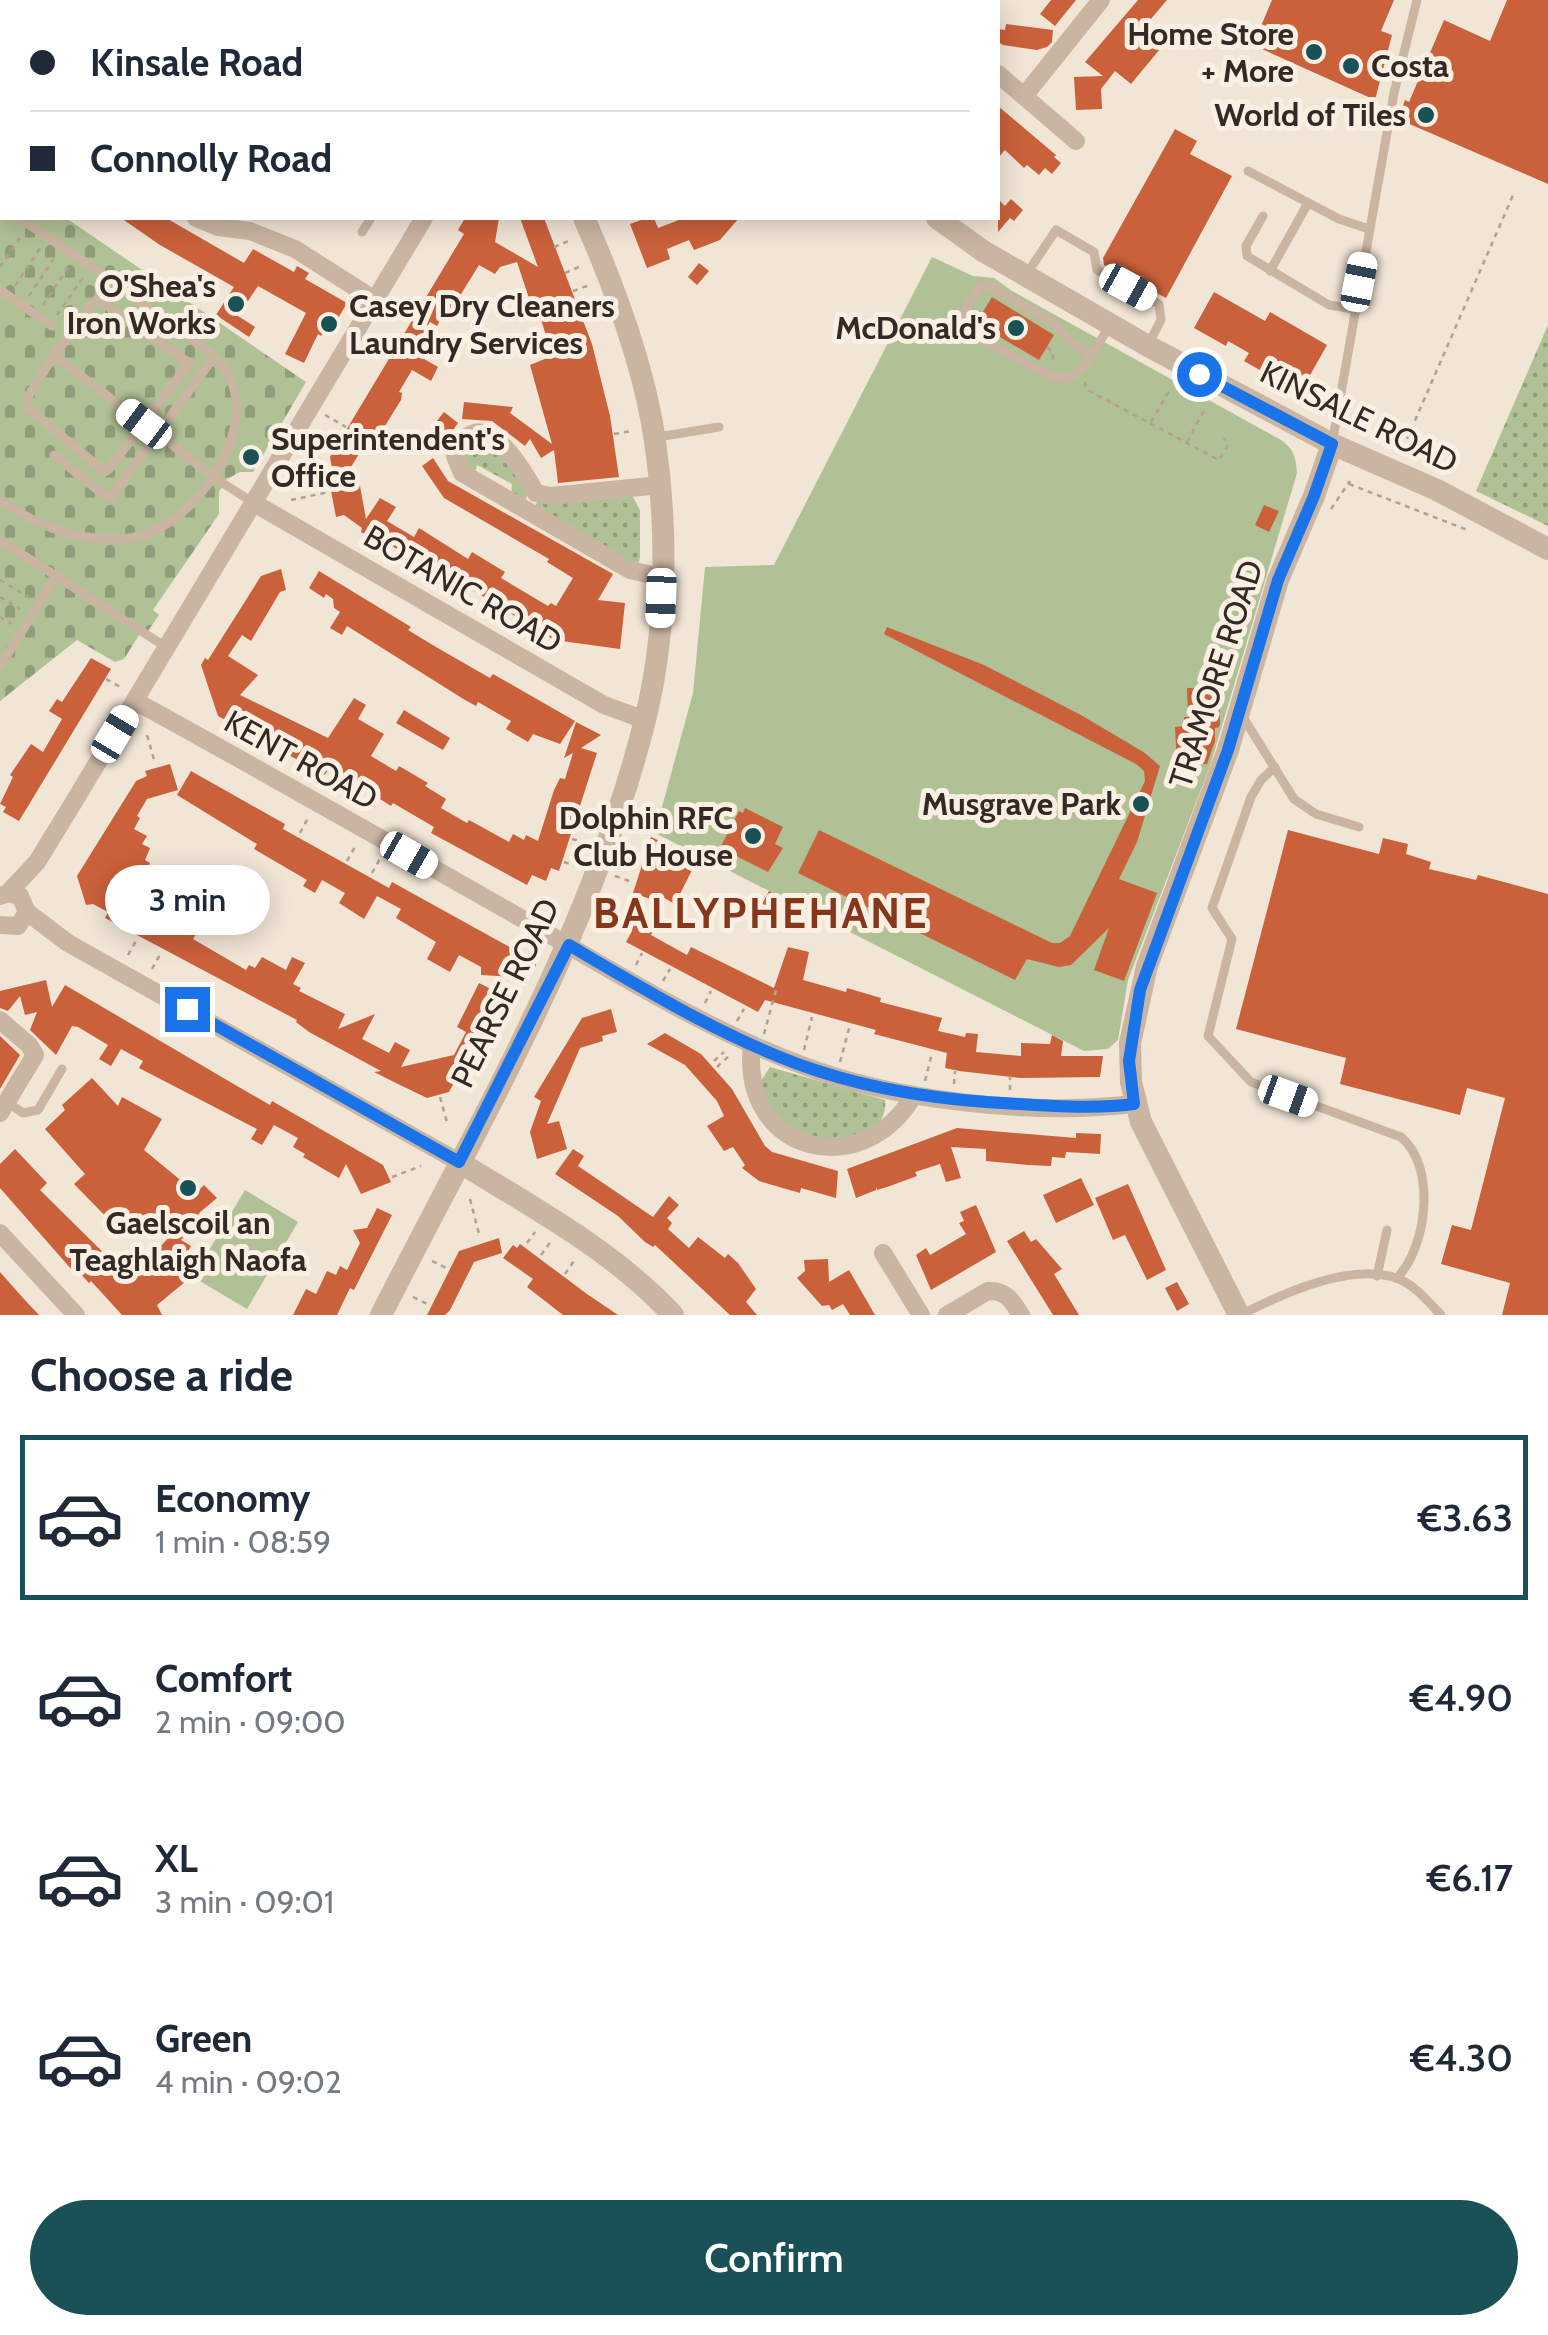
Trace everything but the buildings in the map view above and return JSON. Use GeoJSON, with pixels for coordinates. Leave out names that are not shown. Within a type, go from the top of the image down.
{"type":"FeatureCollection","features":[{"type":"Feature","properties":{"kind":"street"},"geometry":{"type":"LineString","coordinates":[[1024,96],[1101,0]]}},
{"type":"Feature","properties":{"kind":"street"},"geometry":{"type":"LineString","coordinates":[[1000,76],[1076,141]]}},
{"type":"Feature","properties":{"kind":"street"},"geometry":{"type":"LineString","coordinates":[[201,220],[218,227],[250,231],[296,249],[375,300]]}},
{"type":"Feature","properties":{"kind":"street"},"geometry":{"type":"LineString","coordinates":[[14,922],[36,862],[423,220]]}},
{"type":"Feature","properties":{"kind":"street","name":"PEARSE ROAD"},"geometry":{"type":"LineString","coordinates":[[382,1315],[569,945],[602,857],[645,720],[658,650],[662,577],[655,437],[634,351],[586,220]]}},
{"type":"Feature","properties":{"kind":"street","name":"KINSALE ROAD"},"geometry":{"type":"LineString","coordinates":[[940,220],[1026,276],[1148,346],[1332,444],[1438,490],[1548,549]]}},
{"type":"Feature","properties":{"kind":"street","name":"TRAMORE ROAD"},"geometry":{"type":"LineString","coordinates":[[1240,1315],[1134,1104],[1129,1061],[1140,990],[1214,789],[1278,580],[1332,444]]}},
{"type":"Feature","properties":{"kind":"street"},"geometry":{"type":"LineString","coordinates":[[660,486],[552,496],[531,502],[630,570],[662,577]]}},
{"type":"Feature","properties":{"kind":"street","name":"BOTANIC ROAD"},"geometry":{"type":"LineString","coordinates":[[254,503],[604,705],[645,720]]}},
{"type":"Feature","properties":{"kind":"street","name":"KENT ROAD"},"geometry":{"type":"LineString","coordinates":[[136,701],[751,1044],[819,1071],[918,1091],[1027,1105],[1134,1104]]}},
{"type":"Feature","properties":{"kind":"street"},"geometry":{"type":"LineString","coordinates":[[4,894],[36,862]]}},
{"type":"Feature","properties":{"kind":"street"},"geometry":{"type":"LineString","coordinates":[[4,894],[20,896],[14,922]]}},
{"type":"Feature","properties":{"kind":"street"},"geometry":{"type":"LineString","coordinates":[[14,922],[66,941],[459,1162],[588,1244],[637,1281],[673,1315]]}},
{"type":"Feature","properties":{"kind":"street"},"geometry":{"type":"LineString","coordinates":[[0,1020],[29,1044],[35,1055],[4,1108]]}},
{"type":"Feature","properties":{"kind":"street"},"geometry":{"type":"LineString","coordinates":[[751,1044],[754,1086],[761,1108],[783,1134],[803,1142],[840,1146],[875,1136],[901,1114],[918,1091]]}},
{"type":"Feature","properties":{"kind":"street"},"geometry":{"type":"LineString","coordinates":[[0,1233],[76,1315]]}},
{"type":"Feature","properties":{"kind":"street"},"geometry":{"type":"LineString","coordinates":[[883,1253],[921,1315]]}},
{"type":"Feature","properties":{"kind":"street"},"geometry":{"type":"LineString","coordinates":[[947,1315],[992,1291],[1011,1299],[1021,1315]]}},
{"type":"Feature","properties":{"kind":"lane"},"geometry":{"type":"LineString","coordinates":[[1332,444],[1397,78],[1417,0]]}},
{"type":"Feature","properties":{"kind":"lane"},"geometry":{"type":"LineString","coordinates":[[1248,171],[1308,204],[1369,229]]}},
{"type":"Feature","properties":{"kind":"lane"},"geometry":{"type":"LineString","coordinates":[[1270,270],[1308,204]]}},
{"type":"Feature","properties":{"kind":"lane"},"geometry":{"type":"LineString","coordinates":[[1263,216],[1245,250],[1252,260],[1329,305],[1354,309]]}},
{"type":"Feature","properties":{"kind":"lane"},"geometry":{"type":"LineString","coordinates":[[0,501],[54,532],[130,538],[159,530],[214,476],[229,452],[238,407],[230,378],[214,357],[22,220]]}},
{"type":"Feature","properties":{"kind":"lane"},"geometry":{"type":"LineString","coordinates":[[362,232],[370,220]]}},
{"type":"Feature","properties":{"kind":"lane"},"geometry":{"type":"LineString","coordinates":[[1026,276],[1056,230],[1094,252],[1097,270],[1162,308],[1161,320],[1148,346]]}},
{"type":"Feature","properties":{"kind":"lane"},"geometry":{"type":"LineString","coordinates":[[1088,359],[1055,324],[988,285],[980,286],[962,316],[965,332],[1054,377],[1067,379],[1088,359],[1110,324]]}},
{"type":"Feature","properties":{"kind":"lane"},"geometry":{"type":"LineString","coordinates":[[4,293],[51,325]]}},
{"type":"Feature","properties":{"kind":"lane"},"geometry":{"type":"LineString","coordinates":[[96,299],[189,363],[110,469],[102,471],[28,408],[26,398],[54,356],[96,299]]}},
{"type":"Feature","properties":{"kind":"lane"},"geometry":{"type":"LineString","coordinates":[[54,356],[254,503]]}},
{"type":"Feature","properties":{"kind":"lane"},"geometry":{"type":"LineString","coordinates":[[54,455],[105,496],[112,497],[214,357]]}},
{"type":"Feature","properties":{"kind":"lane"},"geometry":{"type":"LineString","coordinates":[[655,437],[719,427]]}},
{"type":"Feature","properties":{"kind":"lane"},"geometry":{"type":"LineString","coordinates":[[0,540],[167,648]]}},
{"type":"Feature","properties":{"kind":"lane"},"geometry":{"type":"LineString","coordinates":[[0,666],[57,576]]}},
{"type":"Feature","properties":{"kind":"lane"},"geometry":{"type":"LineString","coordinates":[[1239,712],[1286,788],[1304,808],[1360,827]]}},
{"type":"Feature","properties":{"kind":"lane"},"geometry":{"type":"LineString","coordinates":[[1275,767],[1251,797],[1212,908],[1232,939],[1208,1036],[1251,1082],[1401,1137],[1411,1146],[1424,1185],[1424,1210],[1410,1260],[1397,1278]]}},
{"type":"Feature","properties":{"kind":"lane"},"geometry":{"type":"LineString","coordinates":[[4,1108],[24,1113],[38,1110],[62,1069]]}},
{"type":"Feature","properties":{"kind":"lane"},"geometry":{"type":"LineString","coordinates":[[1377,1276],[1386,1230]]}},
{"type":"Feature","properties":{"kind":"lane"},"geometry":{"type":"LineString","coordinates":[[1240,1315],[1317,1281],[1377,1276],[1397,1278],[1409,1285],[1441,1315]]}},
{"type":"Feature","properties":{"kind":"path"},"geometry":{"type":"LineString","coordinates":[[1402,448],[1514,193]]}},
{"type":"Feature","properties":{"kind":"path"},"geometry":{"type":"LineString","coordinates":[[0,267],[30,224]]}},
{"type":"Feature","properties":{"kind":"path"},"geometry":{"type":"LineString","coordinates":[[4,293],[48,237]]}},
{"type":"Feature","properties":{"kind":"path"},"geometry":{"type":"LineString","coordinates":[[23,306],[62,247]]}},
{"type":"Feature","properties":{"kind":"path"},"geometry":{"type":"LineString","coordinates":[[36,315],[76,256]]}},
{"type":"Feature","properties":{"kind":"path"},"geometry":{"type":"LineString","coordinates":[[51,325],[90,266]]}},
{"type":"Feature","properties":{"kind":"path"},"geometry":{"type":"LineString","coordinates":[[1048,347],[1054,363],[1095,394],[1219,460],[1228,444],[1224,438]]}},
{"type":"Feature","properties":{"kind":"path"},"geometry":{"type":"LineString","coordinates":[[1150,424],[1170,388]]}},
{"type":"Feature","properties":{"kind":"path"},"geometry":{"type":"LineString","coordinates":[[311,407],[346,427]]}},
{"type":"Feature","properties":{"kind":"path"},"geometry":{"type":"LineString","coordinates":[[1186,443],[1205,409]]}},
{"type":"Feature","properties":{"kind":"path"},"geometry":{"type":"LineString","coordinates":[[301,424],[335,444]]}},
{"type":"Feature","properties":{"kind":"path"},"geometry":{"type":"LineString","coordinates":[[1338,495],[1350,483],[1472,532]]}},
{"type":"Feature","properties":{"kind":"path"},"geometry":{"type":"LineString","coordinates":[[291,500],[329,492]]}},
{"type":"Feature","properties":{"kind":"path"},"geometry":{"type":"LineString","coordinates":[[0,580],[39,604]]}},
{"type":"Feature","properties":{"kind":"path"},"geometry":{"type":"LineString","coordinates":[[0,597],[32,616]]}},
{"type":"Feature","properties":{"kind":"path"},"geometry":{"type":"LineString","coordinates":[[146,734],[155,762]]}},
{"type":"Feature","properties":{"kind":"path"},"geometry":{"type":"LineString","coordinates":[[300,832],[311,813]]}},
{"type":"Feature","properties":{"kind":"path"},"geometry":{"type":"LineString","coordinates":[[572,838],[590,844]]}},
{"type":"Feature","properties":{"kind":"path"},"geometry":{"type":"LineString","coordinates":[[346,861],[358,840]]}},
{"type":"Feature","properties":{"kind":"path"},"geometry":{"type":"LineString","coordinates":[[372,873],[383,853]]}},
{"type":"Feature","properties":{"kind":"path"},"geometry":{"type":"LineString","coordinates":[[621,857],[640,863]]}},
{"type":"Feature","properties":{"kind":"path"},"geometry":{"type":"LineString","coordinates":[[564,862],[581,868]]}},
{"type":"Feature","properties":{"kind":"path"},"geometry":{"type":"LineString","coordinates":[[614,876],[632,882]]}},
{"type":"Feature","properties":{"kind":"path"},"geometry":{"type":"LineString","coordinates":[[127,956],[137,939]]}},
{"type":"Feature","properties":{"kind":"path"},"geometry":{"type":"LineString","coordinates":[[152,969],[161,953]]}},
{"type":"Feature","properties":{"kind":"path"},"geometry":{"type":"LineString","coordinates":[[632,970],[642,953]]}},
{"type":"Feature","properties":{"kind":"path"},"geometry":{"type":"LineString","coordinates":[[514,962],[537,963]]}},
{"type":"Feature","properties":{"kind":"path"},"geometry":{"type":"LineString","coordinates":[[670,969],[664,987],[674,975]]}},
{"type":"Feature","properties":{"kind":"path"},"geometry":{"type":"LineString","coordinates":[[717,1067],[751,1044],[776,990]]}},
{"type":"Feature","properties":{"kind":"path"},"geometry":{"type":"LineString","coordinates":[[702,1008],[711,991]]}},
{"type":"Feature","properties":{"kind":"path"},"geometry":{"type":"LineString","coordinates":[[500,1006],[514,1012]]}},
{"type":"Feature","properties":{"kind":"path"},"geometry":{"type":"LineString","coordinates":[[734,1026],[744,1008]]}},
{"type":"Feature","properties":{"kind":"path"},"geometry":{"type":"LineString","coordinates":[[802,1056],[812,1017]]}},
{"type":"Feature","properties":{"kind":"path"},"geometry":{"type":"LineString","coordinates":[[491,1023],[505,1030]]}},
{"type":"Feature","properties":{"kind":"path"},"geometry":{"type":"LineString","coordinates":[[838,1067],[850,1024]]}},
{"type":"Feature","properties":{"kind":"path"},"geometry":{"type":"LineString","coordinates":[[714,1062],[732,1045]]}},
{"type":"Feature","properties":{"kind":"path"},"geometry":{"type":"LineString","coordinates":[[918,1091],[932,1053]]}},
{"type":"Feature","properties":{"kind":"path"},"geometry":{"type":"LineString","coordinates":[[474,1061],[486,1067]]}},
{"type":"Feature","properties":{"kind":"path"},"geometry":{"type":"LineString","coordinates":[[953,1090],[955,1071]]}},
{"type":"Feature","properties":{"kind":"path"},"geometry":{"type":"LineString","coordinates":[[1010,1076],[1010,1095]]}},
{"type":"Feature","properties":{"kind":"path"},"geometry":{"type":"LineString","coordinates":[[440,1097],[448,1126]]}},
{"type":"Feature","properties":{"kind":"path"},"geometry":{"type":"LineString","coordinates":[[392,1177],[421,1166]]}},
{"type":"Feature","properties":{"kind":"path"},"geometry":{"type":"LineString","coordinates":[[470,1199],[479,1234]]}},
{"type":"Feature","properties":{"kind":"path"},"geometry":{"type":"LineString","coordinates":[[527,1243],[537,1230]]}},
{"type":"Feature","properties":{"kind":"path"},"geometry":{"type":"LineString","coordinates":[[541,1255],[552,1240]]}},
{"type":"Feature","properties":{"kind":"path"},"geometry":{"type":"LineString","coordinates":[[565,1274],[577,1257]]}},
{"type":"Feature","properties":{"kind":"path"},"geometry":{"type":"LineString","coordinates":[[432,1261],[446,1268]]}},
{"type":"Feature","properties":{"kind":"path"},"geometry":{"type":"LineString","coordinates":[[413,1297],[429,1305]]}},
{"type":"Feature","properties":{"kind":"green space"},"geometry":{"type":"Polygon","coordinates":[[[0,220],[69,220],[306,382],[253,472],[240,472],[227,479],[219,492],[219,514],[153,610],[159,615],[144,637],[139,635],[124,659],[115,662],[77,640],[0,701],[0,220]]]}},
{"type":"Feature","properties":{"kind":"green space"},"geometry":{"type":"Polygon","coordinates":[[[932,257],[973,276],[994,278],[1281,440],[1295,458],[1297,473],[1210,766],[1128,980],[1118,1040],[1108,1049],[1084,1051],[655,833],[693,693],[705,567],[774,565],[932,257]]]}},
{"type":"Feature","properties":{"kind":"green space"},"geometry":{"type":"Polygon","coordinates":[[[1548,325],[1548,526],[1476,491],[1548,325]]]}},
{"type":"Feature","properties":{"kind":"green space"},"geometry":{"type":"Polygon","coordinates":[[[472,440],[491,441],[528,493],[526,499],[511,496],[512,484],[477,465],[475,474],[467,470],[462,451],[472,440]]]}},
{"type":"Feature","properties":{"kind":"green space"},"geometry":{"type":"Polygon","coordinates":[[[632,495],[640,510],[640,556],[633,567],[535,506],[537,502],[632,495]]]}},
{"type":"Feature","properties":{"kind":"green space"},"geometry":{"type":"Polygon","coordinates":[[[770,1067],[885,1100],[883,1115],[875,1127],[847,1138],[812,1137],[797,1132],[780,1121],[759,1084],[770,1067]]]}},
{"type":"Feature","properties":{"kind":"green space"},"geometry":{"type":"Polygon","coordinates":[[[245,1190],[298,1222],[247,1309],[193,1277],[245,1190]]]}},
{"type":"Feature","properties":{"kind":"place","name":"Home Store + More"},"geometry":{"type":"Point","coordinates":[1314,52]}},
{"type":"Feature","properties":{"kind":"place","name":"Costa"},"geometry":{"type":"Point","coordinates":[1351,66]}},
{"type":"Feature","properties":{"kind":"place","name":"World of Tiles"},"geometry":{"type":"Point","coordinates":[1426,115]}},
{"type":"Feature","properties":{"kind":"place","name":"O'Shea's Iron Works"},"geometry":{"type":"Point","coordinates":[236,304]}},
{"type":"Feature","properties":{"kind":"place","name":"Casey Dry Cleaners Laundry Services"},"geometry":{"type":"Point","coordinates":[329,324]}},
{"type":"Feature","properties":{"kind":"place","name":"McDonald's"},"geometry":{"type":"Point","coordinates":[1016,328]}},
{"type":"Feature","properties":{"kind":"place","name":"Superintendent's Office"},"geometry":{"type":"Point","coordinates":[251,457]}},
{"type":"Feature","properties":{"kind":"place","name":"Musgrave Park"},"geometry":{"type":"Point","coordinates":[1141,804]}},
{"type":"Feature","properties":{"kind":"place","name":"Dolphin RFC Club House"},"geometry":{"type":"Point","coordinates":[753,836]}},
{"type":"Feature","properties":{"kind":"place","name":"Gaelscoil an Teaghlaigh Naofa"},"geometry":{"type":"Point","coordinates":[188,1188]}},
{"type":"Feature","properties":{"kind":"district","name":"BALLYPHEHANE"},"geometry":{"type":"Point","coordinates":[761,913]}},
{"type":"Feature","properties":{"kind":"route"},"geometry":{"type":"LineString","coordinates":[[187,1009],[459,1162],[569,945],[752,1044],[856,1082],[957,1100],[1040,1106],[1134,1104],[1129,1061],[1140,990],[1228,750],[1278,580],[1332,444],[1199,374]]}}]}
